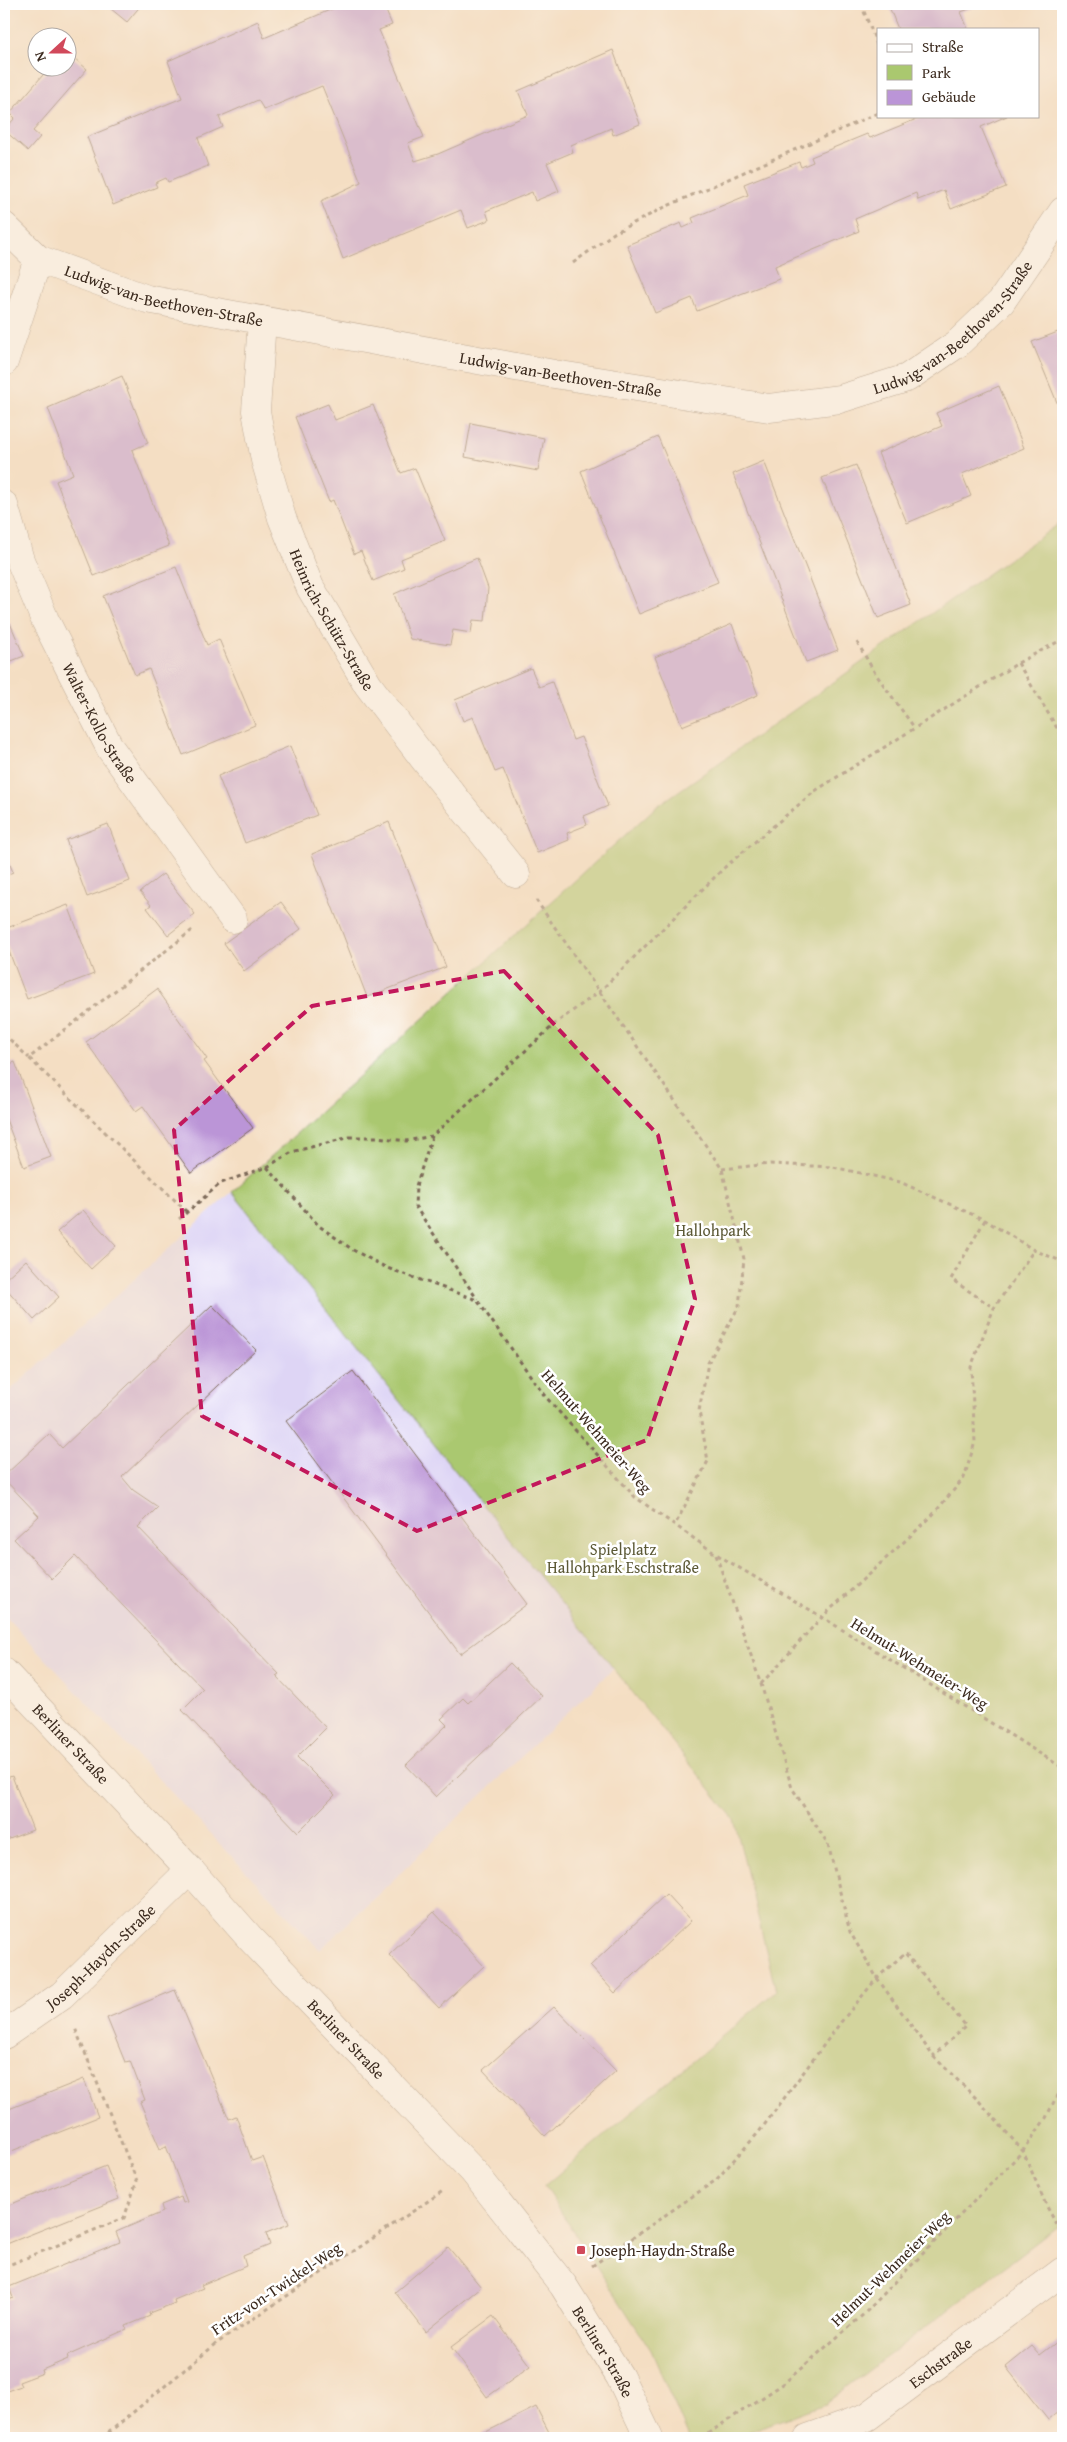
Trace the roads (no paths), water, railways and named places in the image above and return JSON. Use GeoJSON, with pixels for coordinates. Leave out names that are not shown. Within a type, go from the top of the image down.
{"type":"FeatureCollection","features":[{"type":"Feature","properties":{"kind":"street","name":"Ludwig-van-Beethoven-Straße"},"geometry":{"type":"LineString","coordinates":[[4,226],[38,259],[148,299],[633,388],[770,408],[840,399],[907,378],[957,344],[1001,302],[1063,211]]}},
{"type":"Feature","properties":{"kind":"street"},"geometry":{"type":"LineString","coordinates":[[4,362],[38,259]]}},
{"type":"Feature","properties":{"kind":"street","name":"Heinrich-Schütz-Straße"},"geometry":{"type":"LineString","coordinates":[[262,320],[256,411],[261,440],[282,518],[310,587],[368,685],[424,759],[516,874]]}},
{"type":"Feature","properties":{"kind":"street","name":"Walter-Kollo-Straße"},"geometry":{"type":"LineString","coordinates":[[4,505],[20,560],[44,620],[110,748],[228,912]]}},
{"type":"Feature","properties":{"kind":"street","name":"Berliner Straße"},"geometry":{"type":"LineString","coordinates":[[4,1672],[190,1870],[257,1945],[473,2171],[562,2286],[620,2377],[649,2438]]}},
{"type":"Feature","properties":{"kind":"street","name":"Joseph-Haydn-Straße"},"geometry":{"type":"LineString","coordinates":[[4,2035],[62,1995],[190,1870]]}},
{"type":"Feature","properties":{"kind":"street","name":"Eschstraße"},"geometry":{"type":"LineString","coordinates":[[808,2438],[867,2417],[1063,2271]]}},
{"type":"Feature","properties":{"kind":"place","name":"Joseph-Haydn-Straße"},"geometry":{"type":"Point","coordinates":[581,2250]}},
{"type":"Feature","properties":{"kind":"park label","name":"Hallohpark"},"geometry":{"type":"Point","coordinates":[713,1230]}},
{"type":"Feature","properties":{"kind":"park label","name":"Spielplatz Hallohpark Eschstraße"},"geometry":{"type":"Point","coordinates":[623,1558]}}]}
